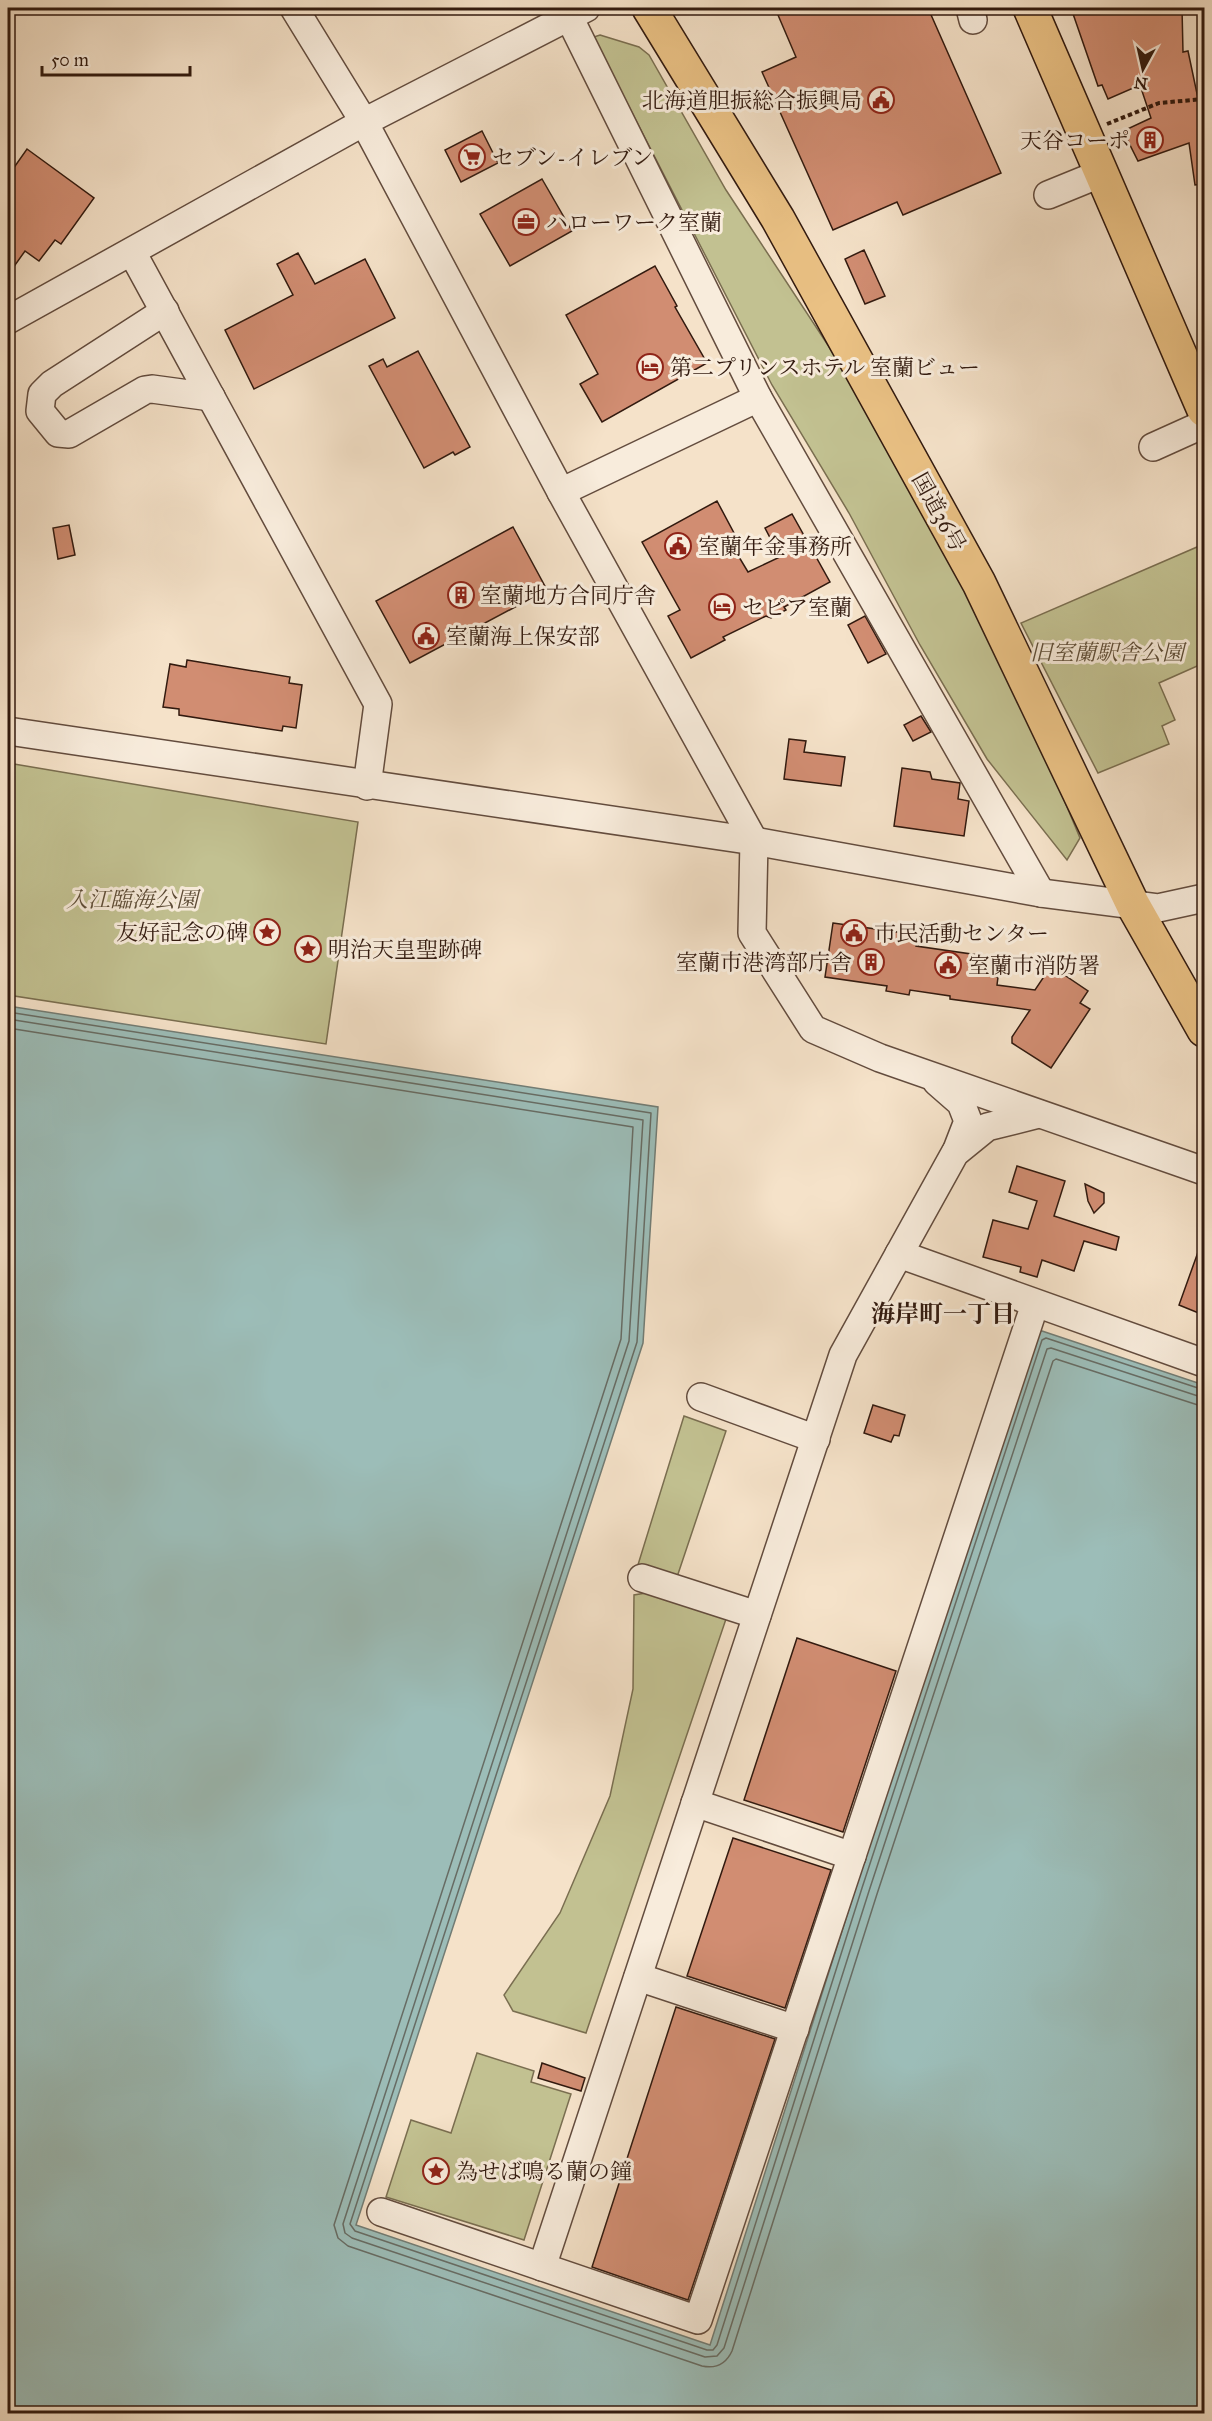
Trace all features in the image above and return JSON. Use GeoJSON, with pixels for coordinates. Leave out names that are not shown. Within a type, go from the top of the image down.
{"type":"FeatureCollection","features":[{"type":"Feature","properties":{"kind":"main road","name":"国道36号"},"geometry":{"type":"LineString","coordinates":[[649,8],[778,219],[979,583],[1133,904],[1204,1030]]}},
{"type":"Feature","properties":{"kind":"main road"},"geometry":{"type":"LineString","coordinates":[[1030,8],[1204,410]]}},
{"type":"Feature","properties":{"kind":"street"},"geometry":{"type":"LineString","coordinates":[[294,8],[364,122],[561,492],[754,841],[752,933],[813,1029],[880,1058],[1204,1171]]}},
{"type":"Feature","properties":{"kind":"street"},"geometry":{"type":"LineString","coordinates":[[8,320],[364,122],[578,12],[758,398],[1041,893]]}},
{"type":"Feature","properties":{"kind":"street"},"geometry":{"type":"LineString","coordinates":[[1048,195],[1102,173]]}},
{"type":"Feature","properties":{"kind":"street"},"geometry":{"type":"LineString","coordinates":[[132,252],[378,704],[368,786]]}},
{"type":"Feature","properties":{"kind":"street"},"geometry":{"type":"LineString","coordinates":[[165,311],[52,384],[42,394],[40,411],[58,434],[69,434],[145,390],[211,397]]}},
{"type":"Feature","properties":{"kind":"street"},"geometry":{"type":"LineString","coordinates":[[561,492],[758,398]]}},
{"type":"Feature","properties":{"kind":"street"},"geometry":{"type":"LineString","coordinates":[[1153,447],[1204,424]]}},
{"type":"Feature","properties":{"kind":"street"},"geometry":{"type":"LineString","coordinates":[[8,731],[368,786],[754,841],[1041,893],[1158,908],[1204,898]]}},
{"type":"Feature","properties":{"kind":"street"},"geometry":{"type":"LineString","coordinates":[[542,2267],[843,1355],[955,1154],[968,1121],[961,1103],[930,1076]]}},
{"type":"Feature","properties":{"kind":"street"},"geometry":{"type":"LineString","coordinates":[[955,1154],[987,1127],[1039,1114]]}},
{"type":"Feature","properties":{"kind":"street"},"geometry":{"type":"LineString","coordinates":[[899,1254],[1204,1363]]}},
{"type":"Feature","properties":{"kind":"street"},"geometry":{"type":"LineString","coordinates":[[381,2212],[698,2320],[1035,1304]]}},
{"type":"Feature","properties":{"kind":"street"},"geometry":{"type":"LineString","coordinates":[[700,1397],[816,1438]]}},
{"type":"Feature","properties":{"kind":"street"},"geometry":{"type":"LineString","coordinates":[[642,1578],[757,1615]]}},
{"type":"Feature","properties":{"kind":"street"},"geometry":{"type":"LineString","coordinates":[[695,1803],[852,1856]]}},
{"type":"Feature","properties":{"kind":"street"},"geometry":{"type":"LineString","coordinates":[[638,1977],[795,2029]]}},
{"type":"Feature","properties":{"kind":"path"},"geometry":{"type":"LineString","coordinates":[[1085,134],[1159,103],[1204,99]]}},
{"type":"Feature","properties":{"kind":"green space"},"geometry":{"type":"Polygon","coordinates":[[[600,35],[639,47],[649,55],[726,190],[839,362],[1014,680],[1080,838],[1067,860],[987,759],[920,645],[849,513],[772,385],[608,66],[591,38],[600,35]]]}},
{"type":"Feature","properties":{"kind":"green space","name":"旧室蘭駅舎公園"},"geometry":{"type":"Polygon","coordinates":[[[1204,544],[1204,663],[1159,683],[1175,720],[1162,726],[1169,744],[1098,773],[1021,623],[1204,544]]]}},
{"type":"Feature","properties":{"kind":"green space","name":"入江臨海公園"},"geometry":{"type":"Polygon","coordinates":[[[8,763],[358,822],[326,1044],[8,995],[8,763]]]}},
{"type":"Feature","properties":{"kind":"green space"},"geometry":{"type":"Polygon","coordinates":[[[684,1416],[726,1431],[676,1580],[637,1568],[684,1416]]]}},
{"type":"Feature","properties":{"kind":"green space"},"geometry":{"type":"Polygon","coordinates":[[[652,1592],[727,1616],[586,2033],[513,2011],[504,1995],[560,1913],[610,1796],[633,1689],[634,1595],[652,1592]]]}},
{"type":"Feature","properties":{"kind":"green space"},"geometry":{"type":"Polygon","coordinates":[[[477,2053],[534,2071],[531,2082],[571,2094],[524,2240],[386,2197],[411,2120],[451,2133],[477,2053]]]}},
{"type":"Feature","properties":{"kind":"water"},"geometry":{"type":"Polygon","coordinates":[[[8,1006],[658,1107],[643,1343],[356,2225],[710,2345],[856,1887],[1039,1330],[1204,1385],[1204,2413],[8,2413],[8,1006]]]}},
{"type":"Feature","properties":{"kind":"building"},"geometry":{"type":"Polygon","coordinates":[[[775,8],[928,8],[1001,173],[903,215],[897,202],[833,230],[762,72],[796,57],[775,8]]]}},
{"type":"Feature","properties":{"kind":"building"},"geometry":{"type":"Polygon","coordinates":[[[1071,8],[1182,8],[1183,52],[1188,51],[1200,108],[1204,108],[1204,184],[1195,185],[1189,143],[1138,161],[1123,131],[1151,118],[1140,85],[1108,99],[1102,85],[1098,86],[1071,8]]]}},
{"type":"Feature","properties":{"kind":"building","name":"セブン-イレブン"},"geometry":{"type":"Polygon","coordinates":[[[482,131],[498,163],[461,182],[445,150],[482,131]]]}},
{"type":"Feature","properties":{"kind":"building"},"geometry":{"type":"Polygon","coordinates":[[[27,149],[94,198],[61,244],[55,240],[39,261],[25,251],[8,275],[8,176],[27,149]]]}},
{"type":"Feature","properties":{"kind":"building","name":"ハローワーク室蘭"},"geometry":{"type":"Polygon","coordinates":[[[542,179],[572,231],[510,266],[480,214],[542,179]]]}},
{"type":"Feature","properties":{"kind":"building"},"geometry":{"type":"Polygon","coordinates":[[[864,250],[885,296],[865,304],[845,259],[864,250]]]}},
{"type":"Feature","properties":{"kind":"building"},"geometry":{"type":"Polygon","coordinates":[[[298,253],[315,284],[365,259],[395,318],[254,389],[225,330],[293,295],[277,264],[298,253]]]}},
{"type":"Feature","properties":{"kind":"building"},"geometry":{"type":"Polygon","coordinates":[[[655,266],[707,363],[602,422],[580,384],[598,374],[566,315],[655,266]]]}},
{"type":"Feature","properties":{"kind":"building"},"geometry":{"type":"Polygon","coordinates":[[[418,351],[470,447],[455,455],[453,452],[424,468],[369,366],[383,359],[387,367],[418,351]]]}},
{"type":"Feature","properties":{"kind":"building"},"geometry":{"type":"Polygon","coordinates":[[[717,501],[734,533],[727,537],[748,572],[780,557],[765,528],[792,514],[830,582],[784,607],[786,610],[771,618],[766,616],[723,637],[725,640],[691,658],[668,616],[680,610],[642,542],[717,501]]]}},
{"type":"Feature","properties":{"kind":"building"},"geometry":{"type":"Polygon","coordinates":[[[69,525],[75,555],[58,559],[53,528],[69,525]]]}},
{"type":"Feature","properties":{"kind":"building","name":"室蘭地方合同庁舎"},"geometry":{"type":"Polygon","coordinates":[[[513,527],[547,590],[410,663],[376,601],[513,527]]]}},
{"type":"Feature","properties":{"kind":"building"},"geometry":{"type":"Polygon","coordinates":[[[865,616],[886,654],[868,663],[848,625],[865,616]]]}},
{"type":"Feature","properties":{"kind":"building"},"geometry":{"type":"Polygon","coordinates":[[[187,660],[290,677],[289,683],[302,685],[296,728],[283,726],[282,731],[179,715],[179,709],[163,707],[170,664],[186,667],[187,660]]]}},
{"type":"Feature","properties":{"kind":"building"},"geometry":{"type":"Polygon","coordinates":[[[921,716],[931,732],[913,741],[904,725],[921,716]]]}},
{"type":"Feature","properties":{"kind":"building"},"geometry":{"type":"Polygon","coordinates":[[[789,739],[806,741],[804,752],[845,757],[841,786],[784,779],[789,739]]]}},
{"type":"Feature","properties":{"kind":"building"},"geometry":{"type":"Polygon","coordinates":[[[902,768],[930,772],[932,779],[960,783],[958,799],[969,801],[964,836],[894,826],[902,768]]]}},
{"type":"Feature","properties":{"kind":"building"},"geometry":{"type":"Polygon","coordinates":[[[833,923],[918,935],[916,946],[985,956],[982,974],[998,977],[997,985],[1035,990],[1051,966],[1088,991],[1080,1003],[1090,1009],[1051,1068],[1012,1043],[1012,1037],[1030,1010],[950,999],[950,996],[910,990],[909,995],[886,991],[887,986],[825,977],[833,923]]]}},
{"type":"Feature","properties":{"kind":"building"},"geometry":{"type":"Polygon","coordinates":[[[1017,1166],[1065,1181],[1054,1216],[1119,1237],[1116,1250],[1084,1241],[1074,1271],[1042,1260],[1037,1277],[1020,1272],[1021,1267],[983,1257],[993,1220],[1028,1229],[1037,1201],[1009,1192],[1017,1166]]]}},
{"type":"Feature","properties":{"kind":"building"},"geometry":{"type":"Polygon","coordinates":[[[1085,1184],[1104,1193],[1104,1203],[1094,1213],[1088,1201],[1085,1184]]]}},
{"type":"Feature","properties":{"kind":"building"},"geometry":{"type":"Polygon","coordinates":[[[1202,1241],[1204,1241],[1204,1304],[1201,1314],[1179,1305],[1202,1241]]]}},
{"type":"Feature","properties":{"kind":"building"},"geometry":{"type":"Polygon","coordinates":[[[873,1405],[905,1415],[899,1436],[894,1435],[891,1442],[864,1433],[873,1405]]]}},
{"type":"Feature","properties":{"kind":"building"},"geometry":{"type":"Polygon","coordinates":[[[797,1638],[896,1671],[843,1832],[744,1800],[797,1638]]]}},
{"type":"Feature","properties":{"kind":"building"},"geometry":{"type":"Polygon","coordinates":[[[733,1838],[831,1870],[785,2008],[687,1976],[733,1838]]]}},
{"type":"Feature","properties":{"kind":"building"},"geometry":{"type":"Polygon","coordinates":[[[676,2007],[775,2039],[688,2300],[592,2267],[676,2007]]]}},
{"type":"Feature","properties":{"kind":"building"},"geometry":{"type":"Polygon","coordinates":[[[542,2063],[585,2078],[581,2091],[538,2078],[542,2063]]]}},
{"type":"Feature","properties":{"kind":"place","name":"北海道胆振総合振興局"},"geometry":{"type":"Point","coordinates":[881,100]}},
{"type":"Feature","properties":{"kind":"place","name":"天谷コーポ"},"geometry":{"type":"Point","coordinates":[1150,140]}},
{"type":"Feature","properties":{"kind":"place","name":"セブン-イレブン"},"geometry":{"type":"Point","coordinates":[472,157]}},
{"type":"Feature","properties":{"kind":"place","name":"ハローワーク室蘭"},"geometry":{"type":"Point","coordinates":[526,222]}},
{"type":"Feature","properties":{"kind":"place","name":"第二プリンスホテル 室蘭ビュー"},"geometry":{"type":"Point","coordinates":[650,367]}},
{"type":"Feature","properties":{"kind":"place","name":"室蘭年金事務所"},"geometry":{"type":"Point","coordinates":[678,546]}},
{"type":"Feature","properties":{"kind":"place","name":"室蘭地方合同庁舎"},"geometry":{"type":"Point","coordinates":[461,595]}},
{"type":"Feature","properties":{"kind":"place","name":"セピア室蘭"},"geometry":{"type":"Point","coordinates":[722,607]}},
{"type":"Feature","properties":{"kind":"place","name":"室蘭海上保安部"},"geometry":{"type":"Point","coordinates":[426,636]}},
{"type":"Feature","properties":{"kind":"place","name":"友好記念の碑"},"geometry":{"type":"Point","coordinates":[267,932]}},
{"type":"Feature","properties":{"kind":"place","name":"市民活動センター"},"geometry":{"type":"Point","coordinates":[854,933]}},
{"type":"Feature","properties":{"kind":"place","name":"明治天皇聖跡碑"},"geometry":{"type":"Point","coordinates":[308,949]}},
{"type":"Feature","properties":{"kind":"place","name":"室蘭市港湾部庁舎"},"geometry":{"type":"Point","coordinates":[871,962]}},
{"type":"Feature","properties":{"kind":"place","name":"室蘭市消防署"},"geometry":{"type":"Point","coordinates":[948,965]}},
{"type":"Feature","properties":{"kind":"place","name":"為せば鳴る蘭の鐘"},"geometry":{"type":"Point","coordinates":[436,2171]}},
{"type":"Feature","properties":{"kind":"district","name":"海岸町一丁目"},"geometry":{"type":"Point","coordinates":[943,1314]}}]}
